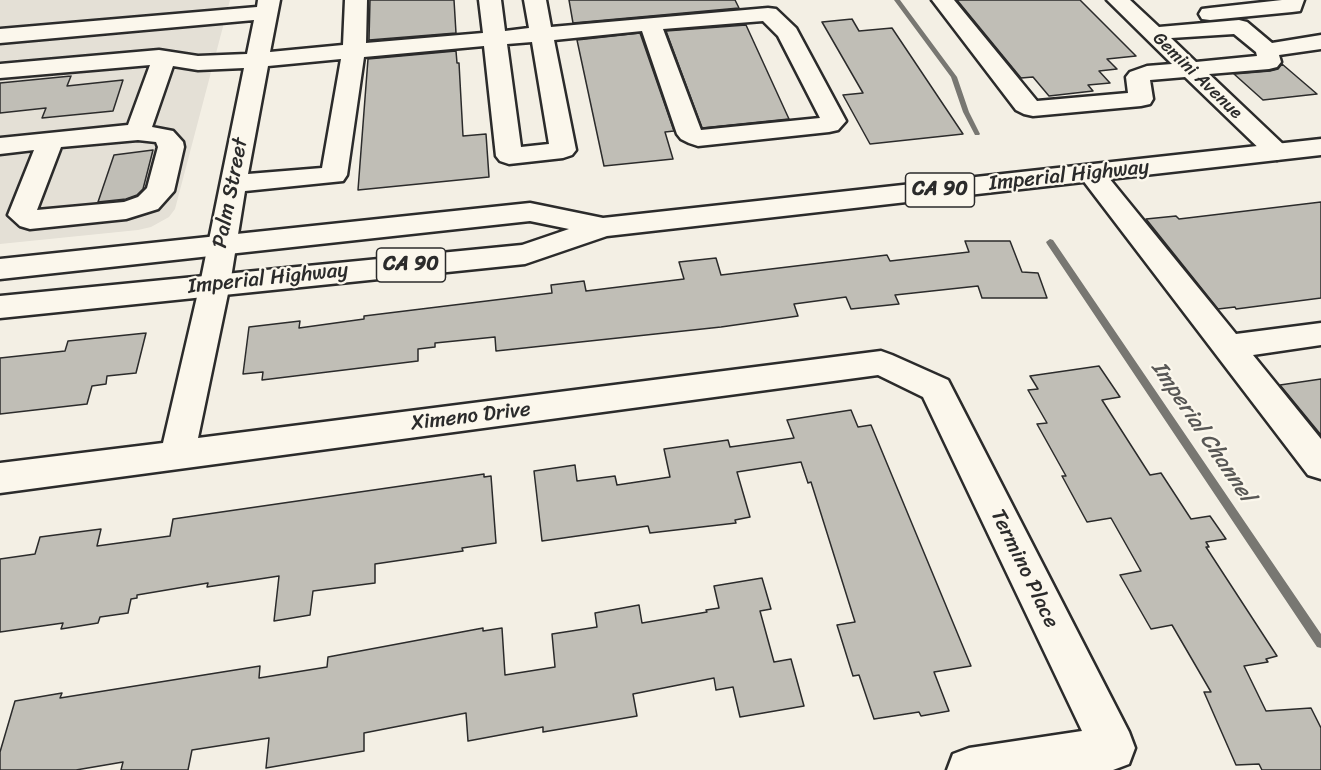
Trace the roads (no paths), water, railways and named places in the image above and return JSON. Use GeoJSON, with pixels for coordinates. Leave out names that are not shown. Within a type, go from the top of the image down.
{"type":"FeatureCollection","features":[{"type":"Feature","properties":{"kind":"street"},"geometry":{"type":"LineString","coordinates":[[163,24],[173,0]]}},
{"type":"Feature","properties":{"kind":"street"},"geometry":{"type":"LineString","coordinates":[[233,184],[334,175],[354,51],[356,0]]}},
{"type":"Feature","properties":{"kind":"street"},"geometry":{"type":"LineString","coordinates":[[490,0],[509,156],[563,150],[535,0]]}},
{"type":"Feature","properties":{"kind":"street"},"geometry":{"type":"LineString","coordinates":[[0,71],[164,58],[198,63],[257,60],[662,23],[770,7],[788,33],[834,121],[830,125],[698,138],[690,134],[662,23],[665,0]]}},
{"type":"Feature","properties":{"kind":"street"},"geometry":{"type":"LineString","coordinates":[[943,0],[1025,105],[1033,109],[1044,110],[1141,99],[1138,77],[1147,73],[1269,62],[1262,45],[1239,27],[1146,27]]}},
{"type":"Feature","properties":{"kind":"street","name":"Gemini Avenue"},"geometry":{"type":"LineString","coordinates":[[1118,0],[1277,152]]}},
{"type":"Feature","properties":{"kind":"street"},"geometry":{"type":"LineString","coordinates":[[0,36],[163,24],[268,7]]}},
{"type":"Feature","properties":{"kind":"street","name":"Palm Street"},"geometry":{"type":"LineString","coordinates":[[177,456],[215,284],[268,7]]}},
{"type":"Feature","properties":{"kind":"street"},"geometry":{"type":"LineString","coordinates":[[1146,27],[1308,19]]}},
{"type":"Feature","properties":{"kind":"street"},"geometry":{"type":"LineString","coordinates":[[1171,51],[1262,45],[1308,19]]}},
{"type":"Feature","properties":{"kind":"street"},"geometry":{"type":"LineString","coordinates":[[138,132],[164,58]]}},
{"type":"Feature","properties":{"kind":"street"},"geometry":{"type":"LineString","coordinates":[[0,146],[138,132],[164,136],[170,142],[171,147],[160,190],[140,207],[30,220],[22,215],[23,210],[51,141]]}},
{"type":"Feature","properties":{"kind":"street","name":"Imperial Highway"},"geometry":{"type":"LineString","coordinates":[[0,307],[525,254],[603,227],[1321,147]]}},
{"type":"Feature","properties":{"kind":"street"},"geometry":{"type":"LineString","coordinates":[[1091,173],[1321,465]]}},
{"type":"Feature","properties":{"kind":"street","name":"Imperial Highway"},"geometry":{"type":"LineString","coordinates":[[0,269],[530,212],[603,227]]}},
{"type":"Feature","properties":{"kind":"street"},"geometry":{"type":"LineString","coordinates":[[1228,347],[1321,334]]}},
{"type":"Feature","properties":{"kind":"street","name":"Ximeno Drive"},"geometry":{"type":"LineString","coordinates":[[0,478],[881,363],[936,389]]}},
{"type":"Feature","properties":{"kind":"street","name":"Termino Place"},"geometry":{"type":"LineString","coordinates":[[936,389],[1113,748],[969,770]]}},
{"type":"Feature","properties":{"kind":"waterway","name":"Imperial Channel"},"geometry":{"type":"LineString","coordinates":[[897,0],[954,77],[966,112],[977,134]]}},
{"type":"Feature","properties":{"kind":"waterway","name":"Imperial Channel"},"geometry":{"type":"LineString","coordinates":[[1050,242],[1321,643]]}}]}
